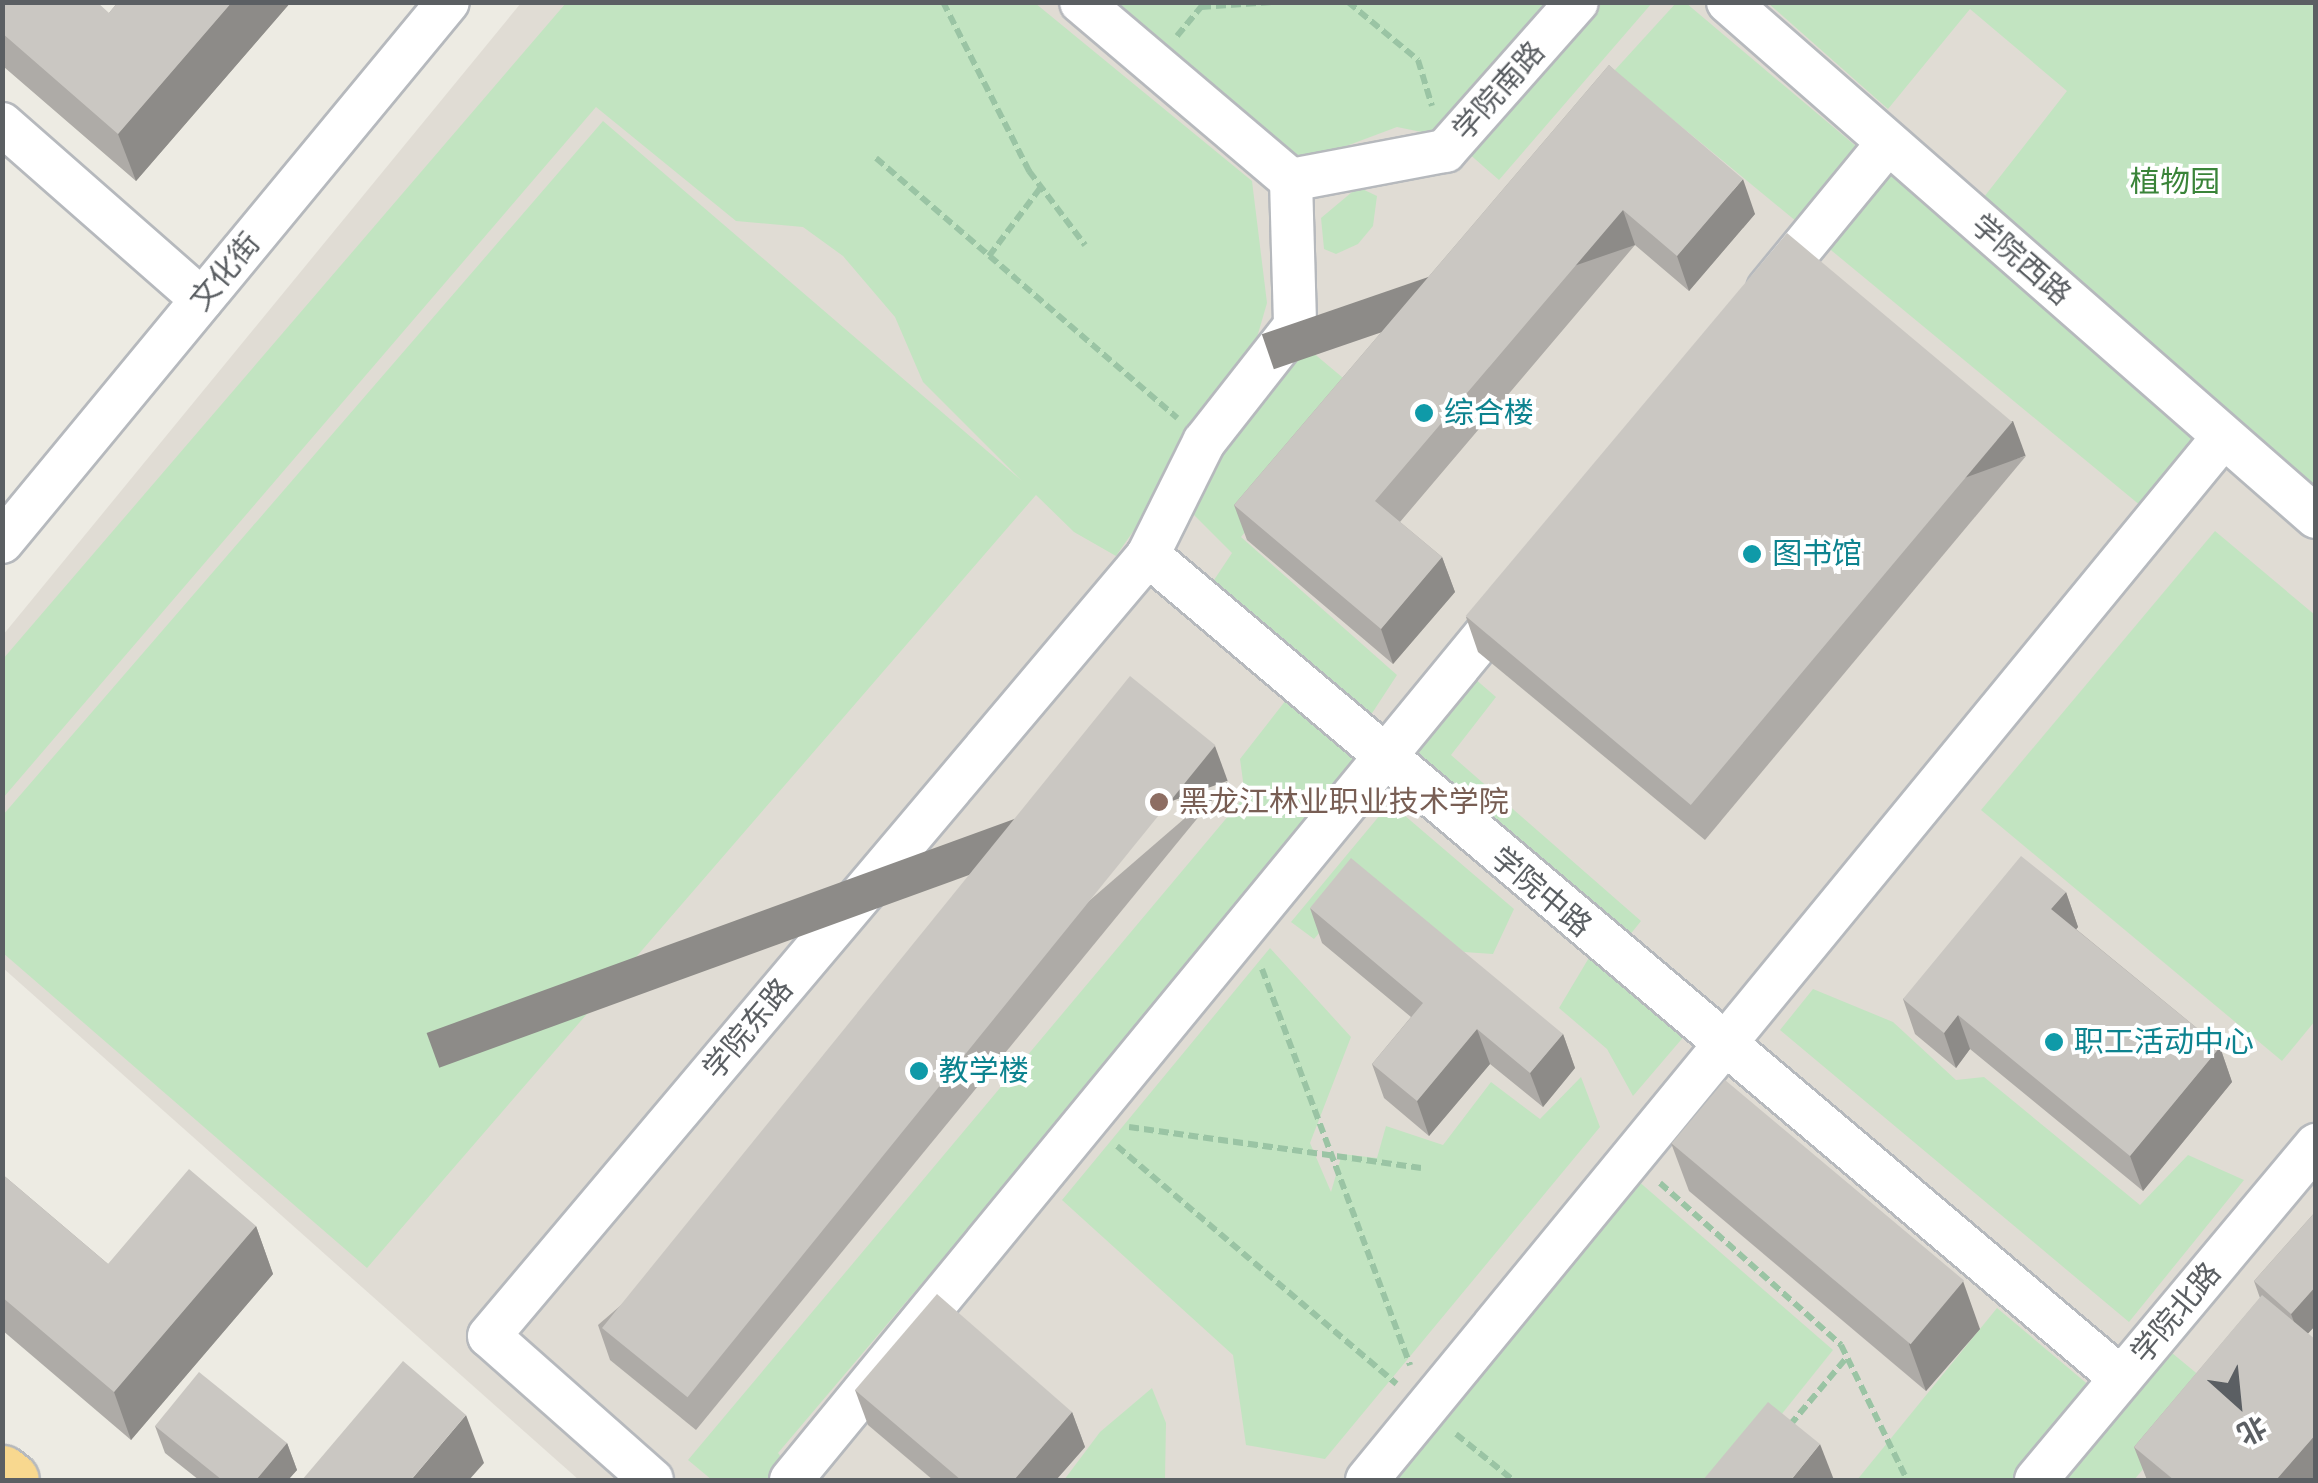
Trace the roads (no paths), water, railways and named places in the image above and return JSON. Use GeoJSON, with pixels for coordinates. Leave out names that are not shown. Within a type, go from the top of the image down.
{"type":"FeatureCollection","features":[{"type":"Feature","properties":{"kind":"highway"},"geometry":{"type":"LineString","coordinates":[[2,1474],[11,1480]]}},
{"type":"Feature","properties":{"kind":"street","name":"文化街"},"geometry":{"type":"LineString","coordinates":[[2,542],[448,2]]}},
{"type":"Feature","properties":{"kind":"street"},"geometry":{"type":"LineString","coordinates":[[1082,2],[1291,180],[1295,326],[1204,442],[1148,555]]}},
{"type":"Feature","properties":{"kind":"street","name":"学院南路"},"geometry":{"type":"LineString","coordinates":[[1291,180],[1446,151],[1578,2]]}},
{"type":"Feature","properties":{"kind":"street","name":"学院西路"},"geometry":{"type":"LineString","coordinates":[[1728,2],[2316,516]]}},
{"type":"Feature","properties":{"kind":"street"},"geometry":{"type":"LineString","coordinates":[[2,124],[202,300]]}},
{"type":"Feature","properties":{"kind":"street"},"geometry":{"type":"LineString","coordinates":[[1737,328],[1888,144]]}},
{"type":"Feature","properties":{"kind":"street"},"geometry":{"type":"LineString","coordinates":[[1367,1480],[2223,437]]}},
{"type":"Feature","properties":{"kind":"street","name":"学院中路"},"geometry":{"type":"LineString","coordinates":[[1148,555],[1723,1047],[2121,1378]]}},
{"type":"Feature","properties":{"kind":"street","name":"学院东路"},"geometry":{"type":"LineString","coordinates":[[652,1480],[489,1336],[1148,555]]}},
{"type":"Feature","properties":{"kind":"street"},"geometry":{"type":"LineString","coordinates":[[791,1480],[1535,574]]}},
{"type":"Feature","properties":{"kind":"street","name":"学院北路"},"geometry":{"type":"LineString","coordinates":[[2036,1480],[2316,1145]]}},
{"type":"Feature","properties":{"kind":"place","name":"综合楼"},"geometry":{"type":"Point","coordinates":[1424,413]}},
{"type":"Feature","properties":{"kind":"place","name":"图书馆"},"geometry":{"type":"Point","coordinates":[1752,554]}},
{"type":"Feature","properties":{"kind":"place","name":"黑龙江林业职业技术学院"},"geometry":{"type":"Point","coordinates":[1159,802]}},
{"type":"Feature","properties":{"kind":"place","name":"职工活动中心"},"geometry":{"type":"Point","coordinates":[2054,1042]}},
{"type":"Feature","properties":{"kind":"place","name":"教学楼"},"geometry":{"type":"Point","coordinates":[919,1071]}},
{"type":"Feature","properties":{"kind":"park label","name":"植物园"},"geometry":{"type":"Point","coordinates":[2175,182]}}]}
